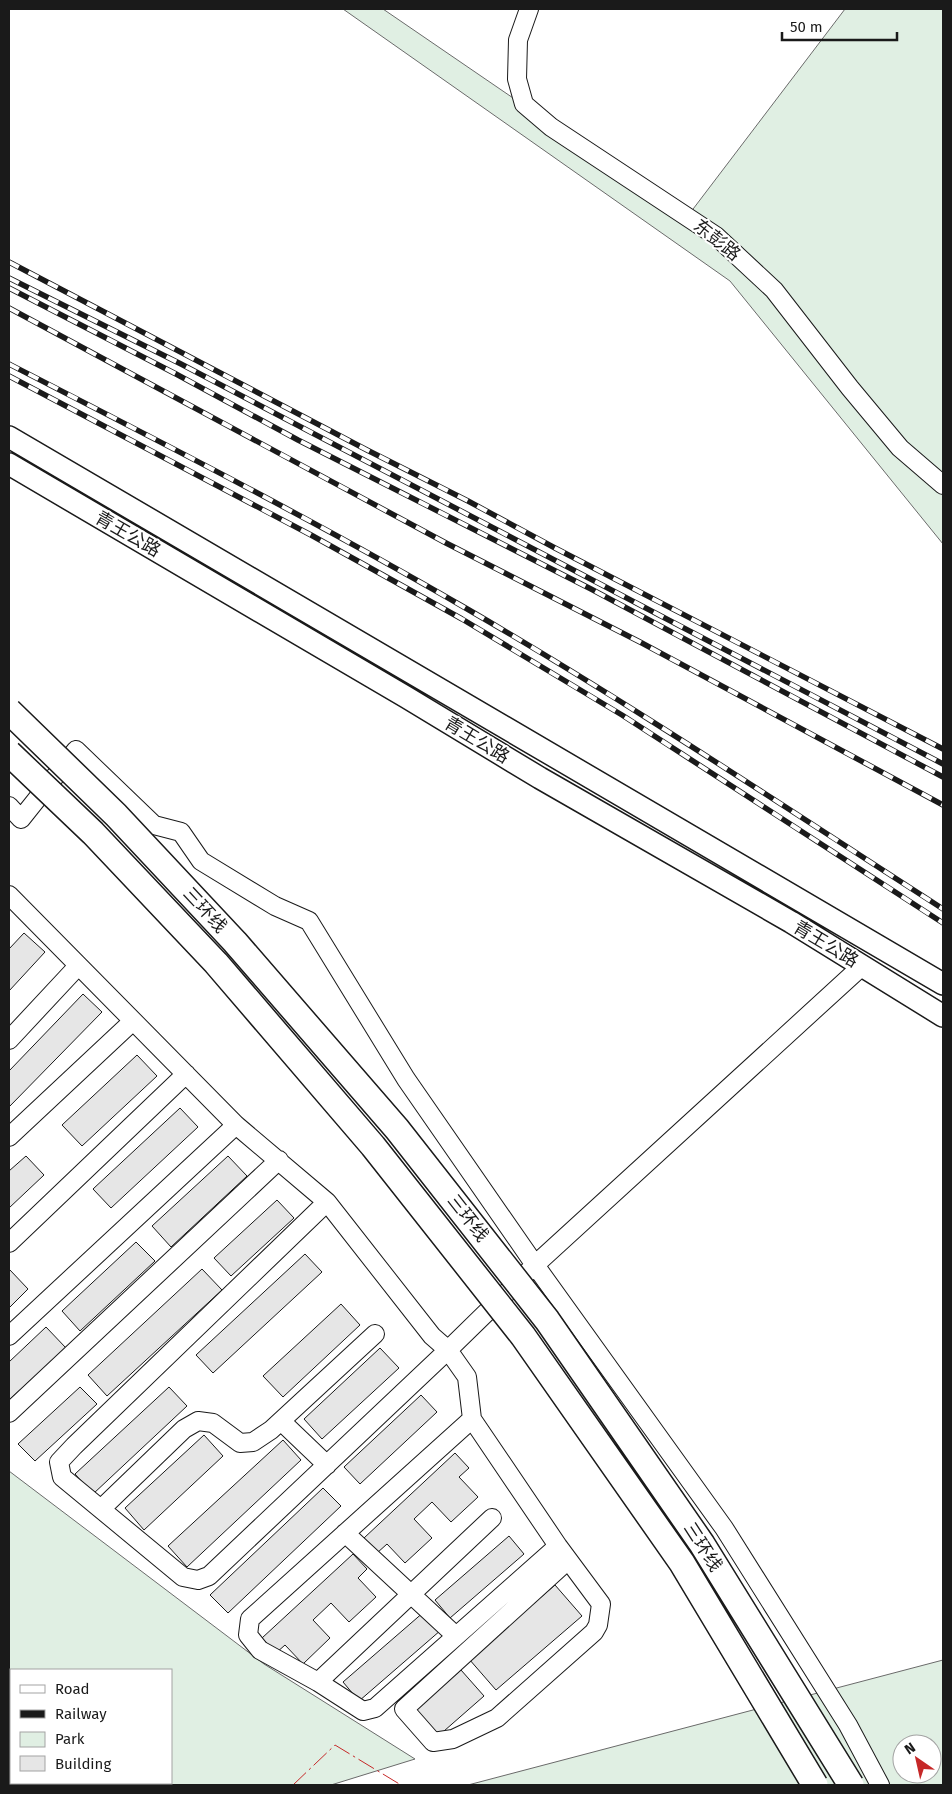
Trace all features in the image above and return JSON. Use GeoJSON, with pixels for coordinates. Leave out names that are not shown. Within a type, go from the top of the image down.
{"type":"FeatureCollection","features":[{"type":"Feature","properties":{"kind":"highway","name":"三环线"},"geometry":{"type":"LineString","coordinates":[[9,711],[116,814],[235,942],[397,1129],[547,1320],[702,1544],[851,1785]]}},
{"type":"Feature","properties":{"kind":"highway","name":"三环线"},"geometry":{"type":"LineString","coordinates":[[9,754],[93,833],[216,963],[373,1146],[523,1336],[682,1563],[815,1785]]}},
{"type":"Feature","properties":{"kind":"main road","name":"青王公路"},"geometry":{"type":"LineString","coordinates":[[9,437],[943,984]]}},
{"type":"Feature","properties":{"kind":"main road","name":"青王公路"},"geometry":{"type":"LineString","coordinates":[[9,464],[406,697],[573,798],[791,922],[943,1016]]}},
{"type":"Feature","properties":{"kind":"street","name":"东彭路"},"geometry":{"type":"LineString","coordinates":[[530,9],[518,40],[517,79],[524,104],[551,127],[716,236],[774,290],[850,388],[900,448],[943,485]]}},
{"type":"Feature","properties":{"kind":"street"},"geometry":{"type":"LineString","coordinates":[[9,806],[21,819],[76,750],[154,826],[181,832],[201,861],[276,906],[309,920],[406,1079],[535,1265],[724,1528],[848,1725],[880,1785]]}},
{"type":"Feature","properties":{"kind":"street"},"geometry":{"type":"LineString","coordinates":[[12,904],[78,966],[236,1125],[328,1202],[432,1336],[448,1350],[467,1377],[472,1419],[558,1546],[601,1604],[598,1625],[594,1632],[497,1718],[453,1739],[434,1742],[404,1709],[568,1560]]}},
{"type":"Feature","properties":{"kind":"street"},"geometry":{"type":"LineString","coordinates":[[9,1040],[78,966]]}},
{"type":"Feature","properties":{"kind":"street"},"geometry":{"type":"LineString","coordinates":[[328,1202],[59,1462],[62,1477],[183,1577],[198,1580],[209,1576],[535,1265],[862,966]]}},
{"type":"Feature","properties":{"kind":"street"},"geometry":{"type":"LineString","coordinates":[[10,1134],[133,1021]]}},
{"type":"Feature","properties":{"kind":"street"},"geometry":{"type":"LineString","coordinates":[[9,1243],[186,1074]]}},
{"type":"Feature","properties":{"kind":"street"},"geometry":{"type":"LineString","coordinates":[[9,1336],[236,1125]]}},
{"type":"Feature","properties":{"kind":"street"},"geometry":{"type":"LineString","coordinates":[[9,1413],[278,1160]]}},
{"type":"Feature","properties":{"kind":"street"},"geometry":{"type":"LineString","coordinates":[[101,1509],[184,1429],[198,1420],[213,1423],[240,1443],[253,1442],[271,1430],[375,1334]]}},
{"type":"Feature","properties":{"kind":"street"},"geometry":{"type":"LineString","coordinates":[[472,1419],[250,1619],[248,1635],[260,1650],[318,1682],[363,1711],[375,1708],[558,1546]]}},
{"type":"Feature","properties":{"kind":"street"},"geometry":{"type":"LineString","coordinates":[[281,1421],[327,1465]]}},
{"type":"Feature","properties":{"kind":"street"},"geometry":{"type":"LineString","coordinates":[[318,1682],[492,1518]]}},
{"type":"Feature","properties":{"kind":"street"},"geometry":{"type":"LineString","coordinates":[[345,1534],[456,1636]]}},
{"type":"Feature","properties":{"kind":"green space"},"geometry":{"type":"Polygon","coordinates":[[[343,9],[383,9],[687,217],[845,9],[943,9],[943,544],[730,281],[343,9]]]}},
{"type":"Feature","properties":{"kind":"green space"},"geometry":{"type":"Polygon","coordinates":[[[9,1471],[264,1664],[415,1759],[331,1785],[9,1785],[9,1471]]]}},
{"type":"Feature","properties":{"kind":"green space"},"geometry":{"type":"Polygon","coordinates":[[[943,1660],[943,1785],[468,1785],[943,1660]]]}},
{"type":"Feature","properties":{"kind":"building"},"geometry":{"type":"Polygon","coordinates":[[[24,933],[45,952],[9,991],[9,949],[24,933]]]}},
{"type":"Feature","properties":{"kind":"building"},"geometry":{"type":"Polygon","coordinates":[[[83,994],[102,1012],[9,1107],[9,1071],[83,994]]]}},
{"type":"Feature","properties":{"kind":"building"},"geometry":{"type":"Polygon","coordinates":[[[137,1055],[157,1076],[82,1146],[62,1125],[137,1055]]]}},
{"type":"Feature","properties":{"kind":"building"},"geometry":{"type":"Polygon","coordinates":[[[180,1108],[198,1127],[111,1208],[93,1189],[180,1108]]]}},
{"type":"Feature","properties":{"kind":"building"},"geometry":{"type":"Polygon","coordinates":[[[26,1156],[44,1175],[9,1208],[9,1171],[26,1156]]]}},
{"type":"Feature","properties":{"kind":"building"},"geometry":{"type":"Polygon","coordinates":[[[228,1156],[247,1176],[171,1247],[152,1226],[228,1156]]]}},
{"type":"Feature","properties":{"kind":"building"},"geometry":{"type":"Polygon","coordinates":[[[277,1200],[294,1218],[231,1276],[214,1258],[277,1200]]]}},
{"type":"Feature","properties":{"kind":"building"},"geometry":{"type":"Polygon","coordinates":[[[136,1242],[155,1261],[80,1331],[62,1311],[136,1242]]]}},
{"type":"Feature","properties":{"kind":"building"},"geometry":{"type":"Polygon","coordinates":[[[305,1254],[322,1272],[213,1373],[196,1355],[305,1254]]]}},
{"type":"Feature","properties":{"kind":"building"},"geometry":{"type":"Polygon","coordinates":[[[202,1269],[222,1290],[107,1396],[88,1375],[202,1269]]]}},
{"type":"Feature","properties":{"kind":"building"},"geometry":{"type":"Polygon","coordinates":[[[9,1271],[28,1289],[9,1308],[9,1271]]]}},
{"type":"Feature","properties":{"kind":"building"},"geometry":{"type":"Polygon","coordinates":[[[341,1304],[360,1325],[283,1397],[263,1376],[341,1304]]]}},
{"type":"Feature","properties":{"kind":"building"},"geometry":{"type":"Polygon","coordinates":[[[46,1327],[66,1348],[9,1400],[9,1362],[46,1327]]]}},
{"type":"Feature","properties":{"kind":"building"},"geometry":{"type":"Polygon","coordinates":[[[380,1348],[399,1368],[322,1439],[304,1419],[380,1348]]]}},
{"type":"Feature","properties":{"kind":"building"},"geometry":{"type":"Polygon","coordinates":[[[80,1387],[97,1404],[35,1461],[18,1444],[80,1387]]]}},
{"type":"Feature","properties":{"kind":"building"},"geometry":{"type":"Polygon","coordinates":[[[169,1387],[187,1406],[93,1494],[75,1474],[169,1387]]]}},
{"type":"Feature","properties":{"kind":"building"},"geometry":{"type":"Polygon","coordinates":[[[421,1395],[437,1412],[360,1484],[344,1467],[421,1395]]]}},
{"type":"Feature","properties":{"kind":"building"},"geometry":{"type":"Polygon","coordinates":[[[204,1435],[223,1456],[144,1530],[125,1508],[204,1435]]]}},
{"type":"Feature","properties":{"kind":"building"},"geometry":{"type":"Polygon","coordinates":[[[283,1440],[301,1460],[187,1567],[168,1546],[283,1440]]]}},
{"type":"Feature","properties":{"kind":"building"},"geometry":{"type":"Polygon","coordinates":[[[455,1453],[469,1468],[459,1477],[478,1497],[451,1522],[432,1502],[414,1519],[432,1538],[405,1563],[387,1544],[377,1553],[364,1538],[455,1453]]]}},
{"type":"Feature","properties":{"kind":"building"},"geometry":{"type":"Polygon","coordinates":[[[323,1488],[341,1506],[228,1613],[210,1595],[323,1488]]]}},
{"type":"Feature","properties":{"kind":"building"},"geometry":{"type":"Polygon","coordinates":[[[509,1536],[524,1554],[450,1618],[435,1600],[509,1536]]]}},
{"type":"Feature","properties":{"kind":"building"},"geometry":{"type":"Polygon","coordinates":[[[353,1554],[367,1569],[358,1578],[376,1597],[349,1622],[331,1603],[313,1620],[330,1638],[303,1664],[285,1645],[276,1653],[262,1638],[353,1554]]]}},
{"type":"Feature","properties":{"kind":"building"},"geometry":{"type":"Polygon","coordinates":[[[555,1585],[582,1616],[496,1690],[469,1659],[555,1585]]]}},
{"type":"Feature","properties":{"kind":"building"},"geometry":{"type":"Polygon","coordinates":[[[425,1611],[441,1630],[359,1701],[343,1682],[425,1611]]]}},
{"type":"Feature","properties":{"kind":"building"},"geometry":{"type":"Polygon","coordinates":[[[461,1670],[484,1696],[436,1738],[413,1711],[461,1670]]]}},
{"type":"Feature","properties":{"kind":"railway"},"geometry":{"type":"LineString","coordinates":[[9,262],[943,749]]}},
{"type":"Feature","properties":{"kind":"railway"},"geometry":{"type":"LineString","coordinates":[[9,278],[181,364],[943,764]]}},
{"type":"Feature","properties":{"kind":"railway"},"geometry":{"type":"LineString","coordinates":[[9,288],[176,374],[298,440],[591,589],[943,777]]}},
{"type":"Feature","properties":{"kind":"railway"},"geometry":{"type":"LineString","coordinates":[[9,308],[446,543],[640,642],[943,805]]}},
{"type":"Feature","properties":{"kind":"railway"},"geometry":{"type":"LineString","coordinates":[[9,364],[298,515],[469,610],[649,719],[943,909]]}},
{"type":"Feature","properties":{"kind":"railway"},"geometry":{"type":"LineString","coordinates":[[9,376],[311,535],[462,619],[622,715],[943,923]]}},
{"type":"Feature","properties":{"kind":"power"},"geometry":{"type":"LineString","coordinates":[[293,1785],[335,1745],[401,1785]]}}]}
